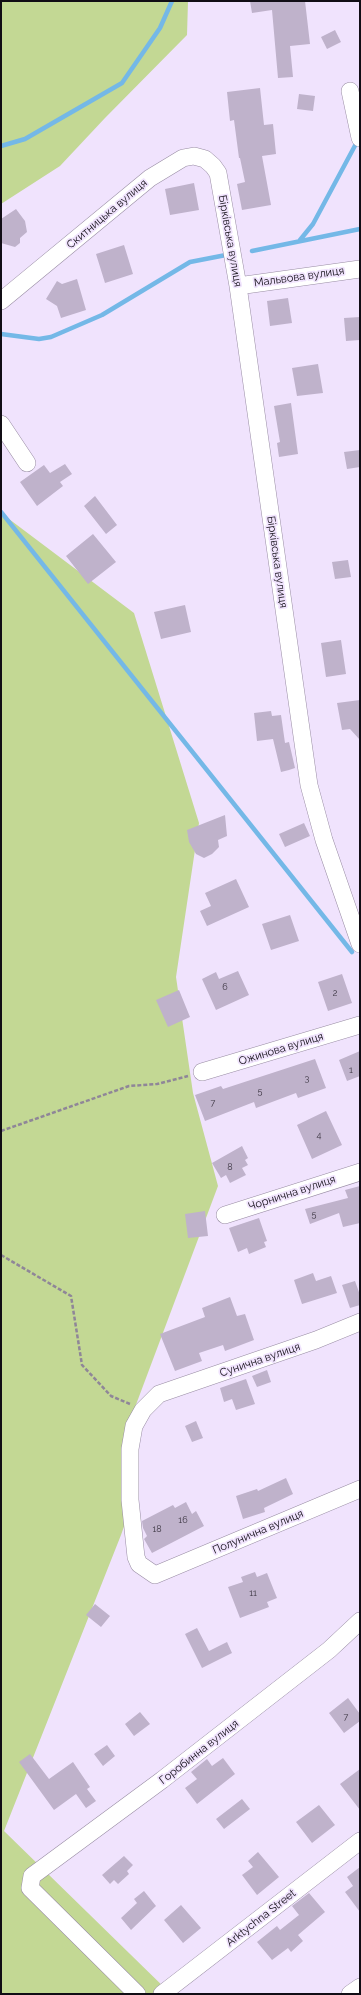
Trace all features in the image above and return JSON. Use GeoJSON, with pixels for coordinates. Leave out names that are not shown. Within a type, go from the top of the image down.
{"type":"FeatureCollection","features":[{"type":"Feature","properties":{"kind":"street"},"geometry":{"type":"LineString","coordinates":[[350,91],[359,131]]}},
{"type":"Feature","properties":{"kind":"street","name":"Скитницька вулиця"},"geometry":{"type":"LineString","coordinates":[[1,301],[150,178],[183,158],[194,156],[205,159],[218,173]]}},
{"type":"Feature","properties":{"kind":"street","name":"Бірківська вулиця"},"geometry":{"type":"LineString","coordinates":[[218,173],[238,286],[309,785],[324,840],[360,944]]}},
{"type":"Feature","properties":{"kind":"street","name":"Мальвова вулиця"},"geometry":{"type":"LineString","coordinates":[[238,286],[360,269]]}},
{"type":"Feature","properties":{"kind":"street"},"geometry":{"type":"LineString","coordinates":[[1,424],[27,463]]}},
{"type":"Feature","properties":{"kind":"street","name":"Ожинова вулиця"},"geometry":{"type":"LineString","coordinates":[[202,1072],[360,1025]]}},
{"type":"Feature","properties":{"kind":"street","name":"Чорнична вулиця"},"geometry":{"type":"LineString","coordinates":[[225,1215],[360,1172]]}},
{"type":"Feature","properties":{"kind":"street","name":"Сунична вулиця"},"geometry":{"type":"LineString","coordinates":[[143,1410],[159,1394],[316,1340],[360,1322]]}},
{"type":"Feature","properties":{"kind":"street","name":"Полунична вулиця"},"geometry":{"type":"LineString","coordinates":[[143,1410],[134,1426],[130,1449],[130,1500],[136,1557],[139,1564],[155,1575],[360,1489]]}},
{"type":"Feature","properties":{"kind":"street","name":"Горобинна вулиця"},"geometry":{"type":"LineString","coordinates":[[137,1994],[30,1888],[32,1876],[162,1780],[329,1650],[360,1621]]}},
{"type":"Feature","properties":{"kind":"street","name":"Arktychna Street"},"geometry":{"type":"LineString","coordinates":[[162,1994],[360,1842]]}},
{"type":"Feature","properties":{"kind":"street"},"geometry":{"type":"LineString","coordinates":[[350,1994],[360,1987]]}},
{"type":"Feature","properties":{"kind":"path"},"geometry":{"type":"LineString","coordinates":[[1,1131],[129,1086],[157,1084],[202,1072]]}},
{"type":"Feature","properties":{"kind":"path"},"geometry":{"type":"LineString","coordinates":[[1,1255],[71,1296],[82,1364],[111,1396],[143,1410]]}},
{"type":"Feature","properties":{"kind":"green space"},"geometry":{"type":"Polygon","coordinates":[[[1,1],[188,1],[187,35],[60,166],[1,204],[1,1]]]}},
{"type":"Feature","properties":{"kind":"green space"},"geometry":{"type":"Polygon","coordinates":[[[1,513],[134,613],[199,823],[176,977],[193,1093],[218,1186],[131,1418],[121,1450],[122,1474],[128,1515],[4,1831],[171,1994],[1,1994],[1,513]]]}},
{"type":"Feature","properties":{"kind":"building"},"geometry":{"type":"Polygon","coordinates":[[[250,1],[305,1],[310,44],[290,46],[293,77],[278,78],[272,10],[252,13],[250,1]]]}},
{"type":"Feature","properties":{"kind":"building"},"geometry":{"type":"Polygon","coordinates":[[[335,30],[341,42],[327,49],[321,37],[335,30]]]}},
{"type":"Feature","properties":{"kind":"building"},"geometry":{"type":"Polygon","coordinates":[[[260,88],[264,125],[273,124],[276,154],[262,156],[271,205],[242,210],[237,184],[245,182],[239,158],[234,120],[230,121],[227,92],[260,88]]]}},
{"type":"Feature","properties":{"kind":"building"},"geometry":{"type":"Polygon","coordinates":[[[299,94],[315,96],[313,111],[297,109],[299,94]]]}},
{"type":"Feature","properties":{"kind":"building"},"geometry":{"type":"Polygon","coordinates":[[[194,183],[199,210],[170,215],[165,189],[194,183]]]}},
{"type":"Feature","properties":{"kind":"building"},"geometry":{"type":"Polygon","coordinates":[[[16,209],[25,221],[27,232],[20,238],[20,243],[15,247],[1,243],[1,219],[16,209]]]}},
{"type":"Feature","properties":{"kind":"building"},"geometry":{"type":"Polygon","coordinates":[[[124,245],[133,274],[105,283],[96,254],[124,245]]]}},
{"type":"Feature","properties":{"kind":"building"},"geometry":{"type":"Polygon","coordinates":[[[77,279],[86,310],[61,318],[57,306],[46,299],[57,281],[62,284],[77,279]]]}},
{"type":"Feature","properties":{"kind":"building"},"geometry":{"type":"Polygon","coordinates":[[[288,298],[292,323],[270,326],[267,301],[288,298]]]}},
{"type":"Feature","properties":{"kind":"building"},"geometry":{"type":"Polygon","coordinates":[[[360,317],[360,340],[346,341],[344,318],[360,317]]]}},
{"type":"Feature","properties":{"kind":"building"},"geometry":{"type":"Polygon","coordinates":[[[318,364],[323,393],[297,396],[292,368],[318,364]]]}},
{"type":"Feature","properties":{"kind":"building"},"geometry":{"type":"Polygon","coordinates":[[[291,403],[298,454],[279,457],[277,443],[280,442],[274,406],[291,403]]]}},
{"type":"Feature","properties":{"kind":"building"},"geometry":{"type":"Polygon","coordinates":[[[360,450],[360,467],[347,469],[344,452],[360,450]]]}},
{"type":"Feature","properties":{"kind":"building"},"geometry":{"type":"Polygon","coordinates":[[[65,464],[72,474],[60,482],[63,486],[37,506],[20,482],[44,465],[50,473],[65,464]]]}},
{"type":"Feature","properties":{"kind":"building"},"geometry":{"type":"Polygon","coordinates":[[[95,496],[117,525],[106,534],[84,506],[95,496]]]}},
{"type":"Feature","properties":{"kind":"building"},"geometry":{"type":"Polygon","coordinates":[[[93,534],[116,562],[88,584],[66,556],[93,534]]]}},
{"type":"Feature","properties":{"kind":"building"},"geometry":{"type":"Polygon","coordinates":[[[348,560],[351,577],[335,579],[332,562],[348,560]]]}},
{"type":"Feature","properties":{"kind":"building"},"geometry":{"type":"Polygon","coordinates":[[[185,605],[191,632],[161,639],[154,612],[185,605]]]}},
{"type":"Feature","properties":{"kind":"building"},"geometry":{"type":"Polygon","coordinates":[[[341,640],[346,674],[326,677],[321,643],[341,640]]]}},
{"type":"Feature","properties":{"kind":"building"},"geometry":{"type":"Polygon","coordinates":[[[360,700],[360,740],[350,729],[342,730],[337,703],[360,700]]]}},
{"type":"Feature","properties":{"kind":"building"},"geometry":{"type":"Polygon","coordinates":[[[271,711],[272,716],[281,715],[285,743],[289,742],[295,768],[281,772],[273,739],[257,741],[254,713],[271,711]]]}},
{"type":"Feature","properties":{"kind":"building"},"geometry":{"type":"Polygon","coordinates":[[[225,815],[227,836],[218,840],[219,847],[212,854],[204,858],[196,854],[189,842],[187,830],[225,815]]]}},
{"type":"Feature","properties":{"kind":"building"},"geometry":{"type":"Polygon","coordinates":[[[304,823],[310,836],[285,847],[279,834],[304,823]]]}},
{"type":"Feature","properties":{"kind":"building"},"geometry":{"type":"Polygon","coordinates":[[[236,879],[249,907],[207,926],[200,911],[211,906],[205,893],[236,879]]]}},
{"type":"Feature","properties":{"kind":"building"},"geometry":{"type":"Polygon","coordinates":[[[290,915],[299,941],[271,950],[262,924],[290,915]]]}},
{"type":"Feature","properties":{"kind":"building"},"geometry":{"type":"Polygon","coordinates":[[[238,971],[249,995],[216,1010],[202,979],[216,972],[219,979],[238,971]]]}},
{"type":"Feature","properties":{"kind":"building"},"geometry":{"type":"Polygon","coordinates":[[[342,974],[352,1003],[328,1011],[318,982],[342,974]]]}},
{"type":"Feature","properties":{"kind":"building"},"geometry":{"type":"Polygon","coordinates":[[[179,990],[190,1017],[168,1027],[156,1000],[179,990]]]}},
{"type":"Feature","properties":{"kind":"building"},"geometry":{"type":"Polygon","coordinates":[[[360,1051],[360,1076],[347,1081],[339,1060],[360,1051]]]}},
{"type":"Feature","properties":{"kind":"building"},"geometry":{"type":"Polygon","coordinates":[[[315,1059],[326,1088],[298,1098],[296,1093],[256,1108],[254,1102],[205,1121],[195,1095],[221,1086],[223,1089],[315,1059]]]}},
{"type":"Feature","properties":{"kind":"building"},"geometry":{"type":"Polygon","coordinates":[[[326,1111],[342,1145],[312,1159],[297,1125],[326,1111]]]}},
{"type":"Feature","properties":{"kind":"building"},"geometry":{"type":"Polygon","coordinates":[[[242,1146],[248,1158],[245,1160],[248,1165],[242,1168],[246,1175],[230,1183],[226,1175],[221,1178],[212,1163],[242,1146]]]}},
{"type":"Feature","properties":{"kind":"building"},"geometry":{"type":"Polygon","coordinates":[[[360,1186],[360,1223],[343,1227],[339,1213],[310,1224],[305,1209],[348,1198],[345,1190],[360,1186]]]}},
{"type":"Feature","properties":{"kind":"building"},"geometry":{"type":"Polygon","coordinates":[[[205,1211],[208,1236],[188,1238],[185,1214],[205,1211]]]}},
{"type":"Feature","properties":{"kind":"building"},"geometry":{"type":"Polygon","coordinates":[[[259,1218],[267,1241],[264,1242],[266,1247],[249,1254],[247,1248],[238,1252],[229,1228],[259,1218]]]}},
{"type":"Feature","properties":{"kind":"building"},"geometry":{"type":"Polygon","coordinates":[[[313,1273],[316,1281],[331,1276],[337,1293],[302,1304],[294,1280],[313,1273]]]}},
{"type":"Feature","properties":{"kind":"building"},"geometry":{"type":"Polygon","coordinates":[[[355,1281],[360,1295],[360,1305],[350,1308],[342,1285],[355,1281]]]}},
{"type":"Feature","properties":{"kind":"building"},"geometry":{"type":"Polygon","coordinates":[[[230,1297],[237,1316],[245,1314],[254,1340],[225,1351],[223,1345],[199,1353],[202,1361],[175,1371],[160,1334],[205,1317],[202,1308],[230,1297]]]}},
{"type":"Feature","properties":{"kind":"building"},"geometry":{"type":"Polygon","coordinates":[[[267,1370],[271,1382],[257,1387],[252,1376],[267,1370]]]}},
{"type":"Feature","properties":{"kind":"building"},"geometry":{"type":"Polygon","coordinates":[[[246,1379],[255,1404],[236,1410],[232,1399],[224,1402],[220,1388],[246,1379]]]}},
{"type":"Feature","properties":{"kind":"building"},"geometry":{"type":"Polygon","coordinates":[[[196,1421],[203,1438],[192,1442],[185,1426],[196,1421]]]}},
{"type":"Feature","properties":{"kind":"building"},"geometry":{"type":"Polygon","coordinates":[[[286,1478],[293,1494],[264,1508],[265,1512],[243,1519],[236,1496],[257,1489],[258,1491],[286,1478]]]}},
{"type":"Feature","properties":{"kind":"building"},"geometry":{"type":"Polygon","coordinates":[[[186,1502],[192,1514],[196,1511],[204,1526],[152,1553],[144,1539],[147,1536],[143,1528],[142,1521],[173,1505],[175,1508],[186,1502]]]}},
{"type":"Feature","properties":{"kind":"building"},"geometry":{"type":"Polygon","coordinates":[[[255,1572],[257,1577],[267,1573],[277,1598],[267,1602],[269,1607],[240,1618],[228,1587],[243,1582],[241,1577],[255,1572]]]}},
{"type":"Feature","properties":{"kind":"building"},"geometry":{"type":"Polygon","coordinates":[[[95,1604],[110,1616],[101,1627],[86,1615],[95,1604]]]}},
{"type":"Feature","properties":{"kind":"building"},"geometry":{"type":"Polygon","coordinates":[[[197,1628],[209,1651],[227,1642],[232,1653],[202,1668],[185,1634],[197,1628]]]}},
{"type":"Feature","properties":{"kind":"building"},"geometry":{"type":"Polygon","coordinates":[[[348,1698],[360,1714],[360,1721],[344,1733],[329,1713],[348,1698]]]}},
{"type":"Feature","properties":{"kind":"building"},"geometry":{"type":"Polygon","coordinates":[[[140,1712],[150,1724],[134,1736],[125,1724],[140,1712]]]}},
{"type":"Feature","properties":{"kind":"building"},"geometry":{"type":"Polygon","coordinates":[[[107,1745],[115,1756],[103,1766],[94,1754],[107,1745]]]}},
{"type":"Feature","properties":{"kind":"building"},"geometry":{"type":"Polygon","coordinates":[[[30,1754],[49,1779],[73,1762],[90,1787],[87,1789],[96,1801],[86,1808],[76,1794],[54,1810],[19,1762],[30,1754]]]}},
{"type":"Feature","properties":{"kind":"building"},"geometry":{"type":"Polygon","coordinates":[[[223,1758],[235,1774],[197,1804],[185,1788],[197,1779],[191,1772],[207,1759],[212,1766],[223,1758]]]}},
{"type":"Feature","properties":{"kind":"building"},"geometry":{"type":"Polygon","coordinates":[[[360,1769],[360,1810],[340,1784],[360,1769]]]}},
{"type":"Feature","properties":{"kind":"building"},"geometry":{"type":"Polygon","coordinates":[[[242,1799],[250,1809],[224,1829],[216,1819],[242,1799]]]}},
{"type":"Feature","properties":{"kind":"building"},"geometry":{"type":"Polygon","coordinates":[[[319,1805],[335,1825],[312,1843],[296,1822],[319,1805]]]}},
{"type":"Feature","properties":{"kind":"building"},"geometry":{"type":"Polygon","coordinates":[[[258,1852],[279,1877],[257,1895],[242,1875],[253,1867],[248,1861],[258,1852]]]}},
{"type":"Feature","properties":{"kind":"building"},"geometry":{"type":"Polygon","coordinates":[[[124,1856],[133,1865],[127,1871],[129,1874],[118,1884],[114,1880],[110,1884],[102,1875],[124,1856]]]}},
{"type":"Feature","properties":{"kind":"building"},"geometry":{"type":"Polygon","coordinates":[[[360,1867],[360,1912],[345,1892],[353,1886],[347,1877],[360,1867]]]}},
{"type":"Feature","properties":{"kind":"building"},"geometry":{"type":"Polygon","coordinates":[[[144,1891],[156,1906],[131,1930],[121,1918],[137,1903],[134,1899],[144,1891]]]}},
{"type":"Feature","properties":{"kind":"building"},"geometry":{"type":"Polygon","coordinates":[[[309,1893],[325,1912],[298,1935],[303,1941],[291,1952],[288,1948],[272,1960],[257,1942],[277,1926],[280,1930],[299,1915],[292,1906],[309,1893]]]}},
{"type":"Feature","properties":{"kind":"building"},"geometry":{"type":"Polygon","coordinates":[[[181,1905],[201,1928],[183,1943],[164,1920],[181,1905]]]}},
{"type":"Feature","properties":{"kind":"waterway"},"geometry":{"type":"LineString","coordinates":[[1,146],[25,139],[122,83],[160,28],[172,1]]}},
{"type":"Feature","properties":{"kind":"waterway"},"geometry":{"type":"LineString","coordinates":[[300,240],[313,224],[358,140]]}},
{"type":"Feature","properties":{"kind":"waterway"},"geometry":{"type":"LineString","coordinates":[[252,251],[360,229]]}},
{"type":"Feature","properties":{"kind":"waterway"},"geometry":{"type":"LineString","coordinates":[[1,334],[39,339],[51,337],[102,315],[190,262],[226,255]]}},
{"type":"Feature","properties":{"kind":"waterway"},"geometry":{"type":"LineString","coordinates":[[1,512],[352,952]]}}]}
